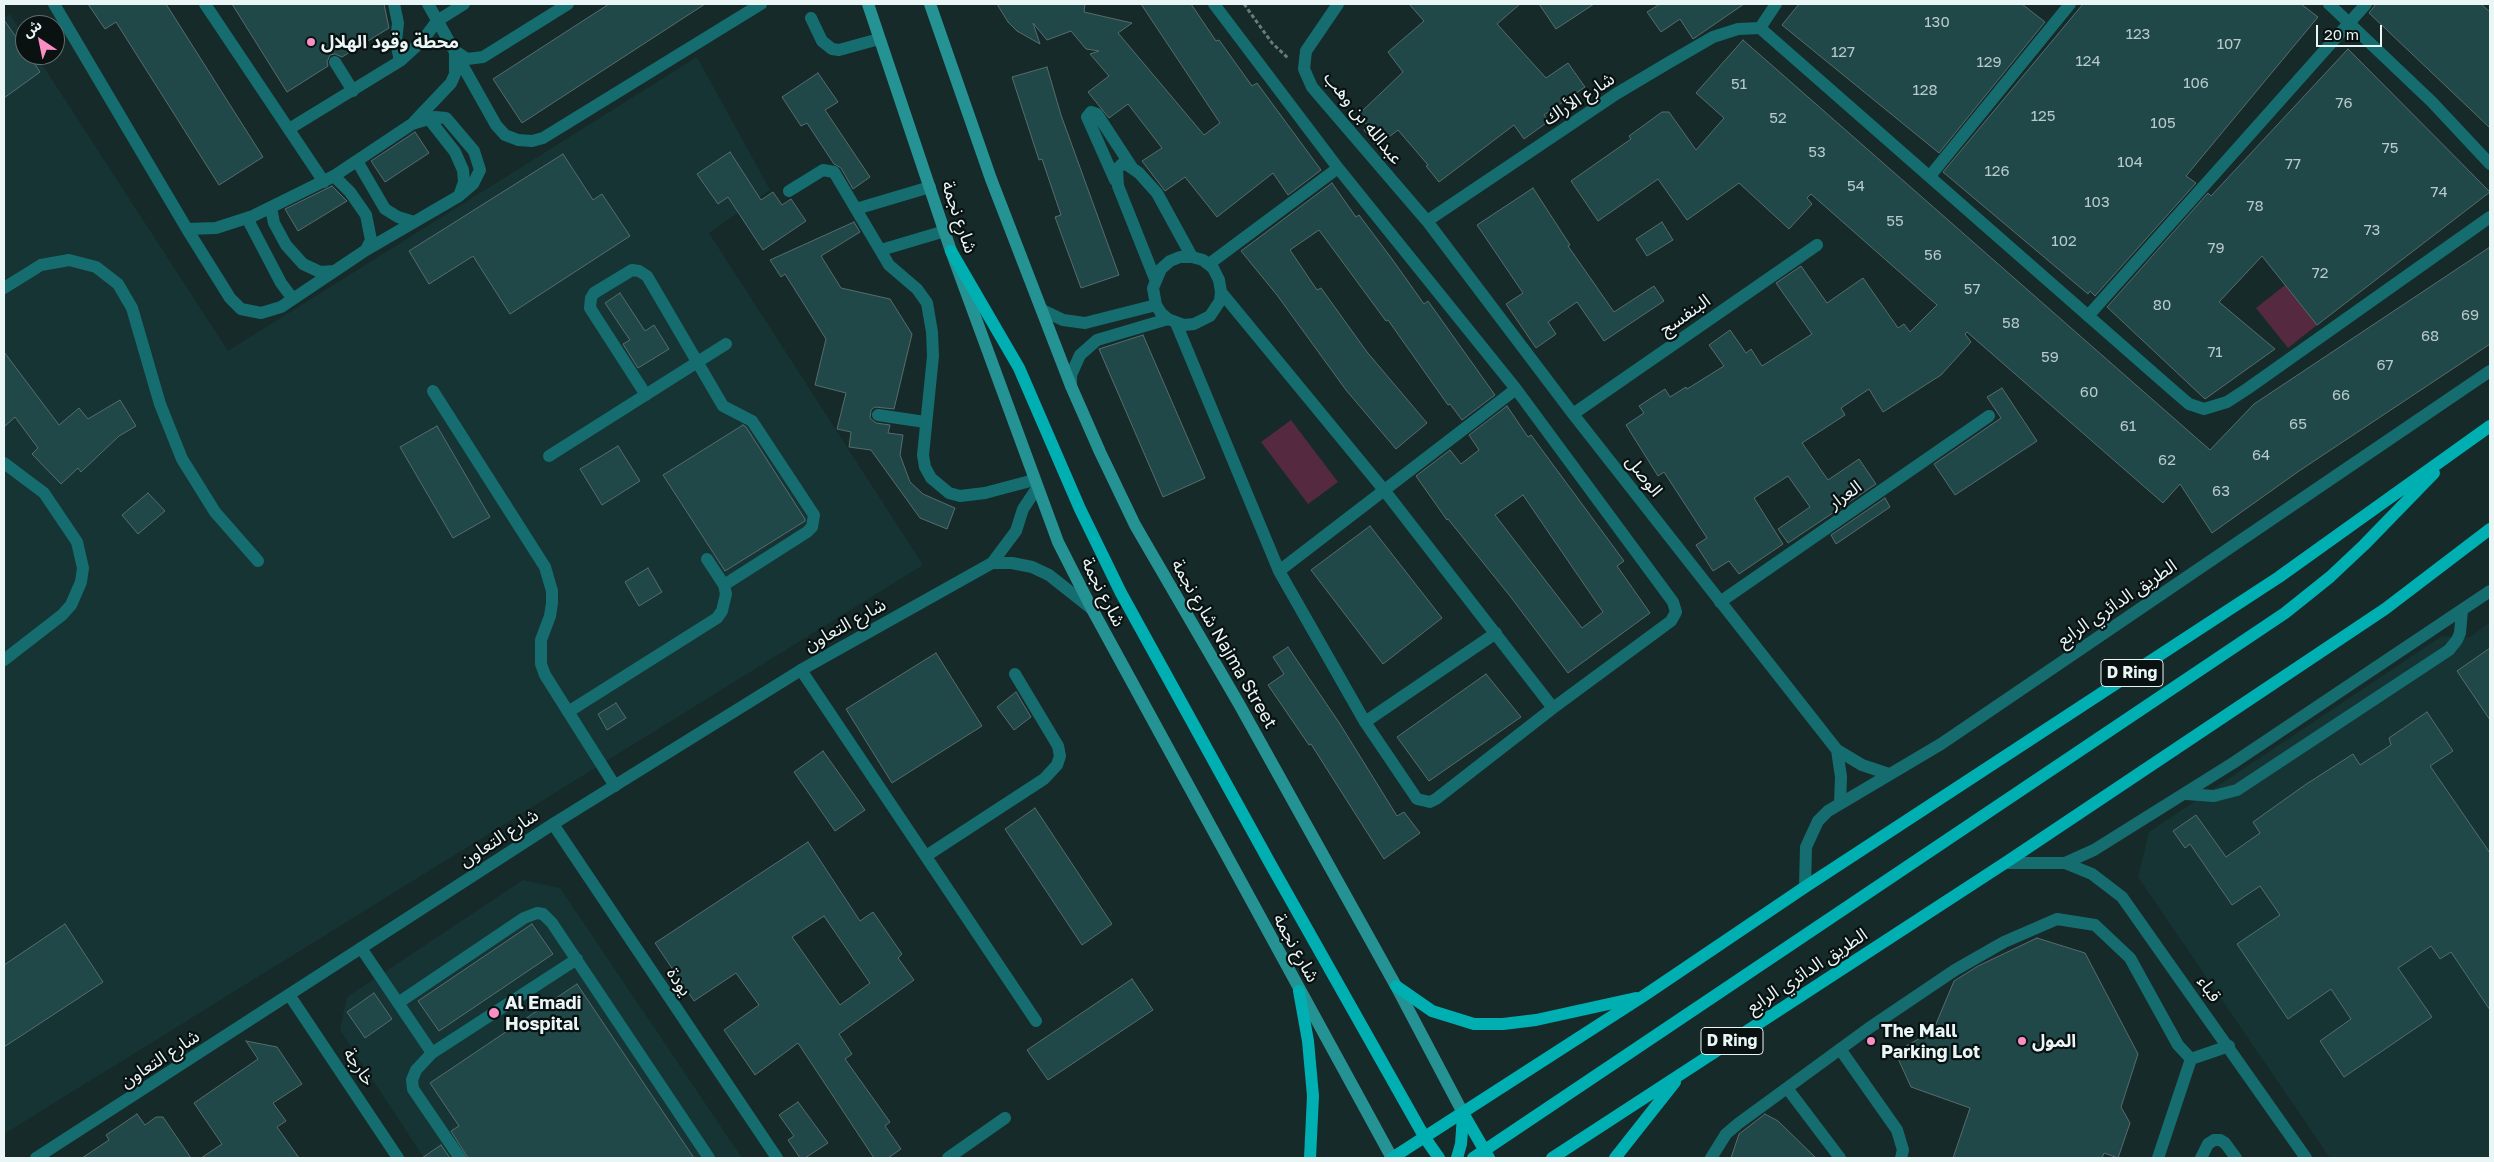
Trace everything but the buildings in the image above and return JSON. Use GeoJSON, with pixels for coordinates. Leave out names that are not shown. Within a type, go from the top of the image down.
{"type":"FeatureCollection","features":[{"type":"Feature","properties":{"kind":"main road","name":"شارع نجمة"},"geometry":{"type":"LineString","coordinates":[[868,4],[951,251],[1058,542],[1092,609],[1299,991],[1392,1158]]}},
{"type":"Feature","properties":{"kind":"main road"},"geometry":{"type":"LineString","coordinates":[[930,4],[991,179],[1042,310]]}},
{"type":"Feature","properties":{"kind":"main road"},"geometry":{"type":"LineString","coordinates":[[951,251],[1019,368],[1080,510],[1121,593],[1425,1138],[1439,1158]]}},
{"type":"Feature","properties":{"kind":"main road","name":"شارع نجمة Najma Street"},"geometry":{"type":"LineString","coordinates":[[1042,310],[1071,386],[1135,525],[1239,704],[1396,986]]}},
{"type":"Feature","properties":{"kind":"main road","name":"D Ring"},"geometry":{"type":"LineString","coordinates":[[1392,1158],[1646,995],[1805,887],[2279,577],[2490,426]]}},
{"type":"Feature","properties":{"kind":"main road"},"geometry":{"type":"LineString","coordinates":[[1473,1158],[1487,1154],[2285,613],[2364,546],[2455,451]]}},
{"type":"Feature","properties":{"kind":"main road","name":"الطريق الدائري الرابع"},"geometry":{"type":"LineString","coordinates":[[1552,1158],[2005,863],[2385,609],[2490,529]]}},
{"type":"Feature","properties":{"kind":"main road"},"geometry":{"type":"LineString","coordinates":[[1396,986],[1432,1011],[1474,1024],[1503,1024],[1536,1020],[1646,995]]}},
{"type":"Feature","properties":{"kind":"main road"},"geometry":{"type":"LineString","coordinates":[[1396,986],[1463,1113],[1487,1154]]}},
{"type":"Feature","properties":{"kind":"main road"},"geometry":{"type":"LineString","coordinates":[[1299,991],[1309,1048],[1313,1096],[1310,1158]]}},
{"type":"Feature","properties":{"kind":"main road"},"geometry":{"type":"LineString","coordinates":[[1615,1158],[1683,1072]]}},
{"type":"Feature","properties":{"kind":"main road"},"geometry":{"type":"LineString","coordinates":[[1457,1158],[1463,1129],[1463,1113]]}},
{"type":"Feature","properties":{"kind":"main road"},"geometry":{"type":"LineString","coordinates":[[1392,1158],[1407,1158]]}},
{"type":"Feature","properties":{"kind":"street"},"geometry":{"type":"LineString","coordinates":[[54,4],[187,229],[230,298],[241,309],[262,313],[293,299],[366,250],[459,196],[473,184],[480,170],[474,151],[446,118],[429,118],[412,124]]}},
{"type":"Feature","properties":{"kind":"street"},"geometry":{"type":"LineString","coordinates":[[205,4],[289,129],[329,179],[350,192],[366,215],[371,240],[366,250]]}},
{"type":"Feature","properties":{"kind":"street"},"geometry":{"type":"LineString","coordinates":[[394,4],[398,23],[397,52],[400,61]]}},
{"type":"Feature","properties":{"kind":"street"},"geometry":{"type":"LineString","coordinates":[[428,4],[496,125],[506,134],[518,140],[532,141],[543,138],[762,4]]}},
{"type":"Feature","properties":{"kind":"street"},"geometry":{"type":"LineString","coordinates":[[289,129],[400,61],[424,40],[437,21],[464,4]]}},
{"type":"Feature","properties":{"kind":"street"},"geometry":{"type":"LineString","coordinates":[[453,50],[467,59],[483,57],[568,4]]}},
{"type":"Feature","properties":{"kind":"street"},"geometry":{"type":"LineString","coordinates":[[1214,4],[1338,168],[1516,389],[1673,602],[1676,612],[1671,622],[1553,708],[1430,802],[1417,799],[1365,722],[1279,571],[1172,321],[1156,306],[1153,297],[1155,280],[1161,269],[1170,261],[1180,257],[1192,257],[1208,264],[1217,274],[1221,292],[1384,490],[1553,708]]}},
{"type":"Feature","properties":{"kind":"street","name":"عبدالله بن وهب"},"geometry":{"type":"LineString","coordinates":[[1338,4],[1306,51],[1304,69],[1312,87],[1324,103],[1427,221]]}},
{"type":"Feature","properties":{"kind":"street"},"geometry":{"type":"LineString","coordinates":[[1776,4],[1760,28],[2189,404],[2204,409],[2227,402],[2247,389],[2490,217]]}},
{"type":"Feature","properties":{"kind":"street"},"geometry":{"type":"LineString","coordinates":[[2330,4],[2351,22],[2432,102],[2490,164]]}},
{"type":"Feature","properties":{"kind":"street"},"geometry":{"type":"LineString","coordinates":[[2088,316],[2366,4]]}},
{"type":"Feature","properties":{"kind":"street"},"geometry":{"type":"LineString","coordinates":[[1930,176],[2064,6]]}},
{"type":"Feature","properties":{"kind":"street"},"geometry":{"type":"LineString","coordinates":[[811,18],[822,41],[832,48],[840,50],[880,39]]}},
{"type":"Feature","properties":{"kind":"street","name":"شارع الأراك"},"geometry":{"type":"LineString","coordinates":[[1427,221],[1616,94],[1712,37],[1738,29],[1760,28]]}},
{"type":"Feature","properties":{"kind":"street"},"geometry":{"type":"LineString","coordinates":[[187,229],[216,228],[271,208],[329,179],[412,124],[451,83],[456,66],[453,50]]}},
{"type":"Feature","properties":{"kind":"street"},"geometry":{"type":"LineString","coordinates":[[335,62],[353,91]]}},
{"type":"Feature","properties":{"kind":"street"},"geometry":{"type":"LineString","coordinates":[[1133,169],[1097,114],[1089,114],[1087,117],[1088,122],[1118,186],[1155,280]]}},
{"type":"Feature","properties":{"kind":"street"},"geometry":{"type":"LineString","coordinates":[[429,118],[455,152],[463,170],[464,182],[459,196]]}},
{"type":"Feature","properties":{"kind":"street"},"geometry":{"type":"LineString","coordinates":[[357,161],[385,209],[398,217],[414,222]]}},
{"type":"Feature","properties":{"kind":"street"},"geometry":{"type":"LineString","coordinates":[[1118,186],[1116,168],[1126,164],[1157,193],[1192,257]]}},
{"type":"Feature","properties":{"kind":"street"},"geometry":{"type":"LineString","coordinates":[[1208,264],[1338,168]]}},
{"type":"Feature","properties":{"kind":"street"},"geometry":{"type":"LineString","coordinates":[[789,191],[819,172],[828,170],[834,172],[894,271],[917,289],[927,303],[932,332],[932,356],[923,455],[925,467],[938,487],[949,493],[972,495],[1036,484]]}},
{"type":"Feature","properties":{"kind":"street"},"geometry":{"type":"LineString","coordinates":[[856,209],[930,187]]}},
{"type":"Feature","properties":{"kind":"street"},"geometry":{"type":"LineString","coordinates":[[271,208],[274,223],[286,245],[302,264],[320,272],[336,270]]}},
{"type":"Feature","properties":{"kind":"street"},"geometry":{"type":"LineString","coordinates":[[247,218],[281,284],[293,299]]}},
{"type":"Feature","properties":{"kind":"street","name":"الوصل"},"geometry":{"type":"LineString","coordinates":[[1427,221],[1573,414],[1838,750],[1862,765],[1889,774]]}},
{"type":"Feature","properties":{"kind":"street"},"geometry":{"type":"LineString","coordinates":[[880,250],[944,231]]}},
{"type":"Feature","properties":{"kind":"street","name":"البنفسج"},"geometry":{"type":"LineString","coordinates":[[1573,414],[1817,245]]}},
{"type":"Feature","properties":{"kind":"street"},"geometry":{"type":"LineString","coordinates":[[4,288],[40,265],[69,260],[96,267],[118,284],[132,308],[160,404],[182,459],[215,512],[258,561]]}},
{"type":"Feature","properties":{"kind":"street"},"geometry":{"type":"LineString","coordinates":[[646,395],[590,308],[591,298],[594,293],[625,272],[639,270],[647,276],[723,406],[752,421],[814,515],[812,527],[807,532],[724,585]]}},
{"type":"Feature","properties":{"kind":"street"},"geometry":{"type":"LineString","coordinates":[[1071,386],[1073,370],[1080,355],[1096,340],[1172,321],[1184,325],[1202,321],[1216,309],[1221,292]]}},
{"type":"Feature","properties":{"kind":"street"},"geometry":{"type":"LineString","coordinates":[[1042,310],[1063,320],[1085,323],[1156,306]]}},
{"type":"Feature","properties":{"kind":"street"},"geometry":{"type":"LineString","coordinates":[[549,456],[726,344]]}},
{"type":"Feature","properties":{"kind":"street","name":"الطريق الدائري الرابع"},"geometry":{"type":"LineString","coordinates":[[1805,887],[1804,860],[1811,833],[1818,821],[1840,804],[1941,744],[2490,371]]}},
{"type":"Feature","properties":{"kind":"street"},"geometry":{"type":"LineString","coordinates":[[1279,571],[1516,389]]}},
{"type":"Feature","properties":{"kind":"street"},"geometry":{"type":"LineString","coordinates":[[433,391],[545,566],[552,590],[552,603],[550,616],[540,640],[541,664],[545,675],[615,786]]}},
{"type":"Feature","properties":{"kind":"street"},"geometry":{"type":"LineString","coordinates":[[878,415],[925,422]]}},
{"type":"Feature","properties":{"kind":"street","name":"العرار"},"geometry":{"type":"LineString","coordinates":[[1720,602],[1989,416]]}},
{"type":"Feature","properties":{"kind":"street"},"geometry":{"type":"LineString","coordinates":[[4,463],[44,494],[77,542],[83,568],[81,582],[71,605],[62,615],[4,660]]}},
{"type":"Feature","properties":{"kind":"street","name":"شارع التعاون"},"geometry":{"type":"LineString","coordinates":[[36,1158],[290,996],[553,824],[801,670],[992,563],[1016,531],[1023,509],[1036,484]]}},
{"type":"Feature","properties":{"kind":"street"},"geometry":{"type":"LineString","coordinates":[[568,712],[716,618],[725,603],[724,585],[707,559]]}},
{"type":"Feature","properties":{"kind":"street"},"geometry":{"type":"LineString","coordinates":[[992,563],[1012,563],[1032,567],[1049,575],[1092,609]]}},
{"type":"Feature","properties":{"kind":"street"},"geometry":{"type":"LineString","coordinates":[[2005,863],[2064,863],[2122,835],[2490,590]]}},
{"type":"Feature","properties":{"kind":"street"},"geometry":{"type":"LineString","coordinates":[[2186,794],[2214,796],[2237,790],[2449,650],[2457,640],[2462,610]]}},
{"type":"Feature","properties":{"kind":"street"},"geometry":{"type":"LineString","coordinates":[[1365,722],[1496,633]]}},
{"type":"Feature","properties":{"kind":"street"},"geometry":{"type":"LineString","coordinates":[[801,670],[1036,1021]]}},
{"type":"Feature","properties":{"kind":"street"},"geometry":{"type":"LineString","coordinates":[[926,856],[1044,779],[1057,765],[1060,756],[1058,746],[1015,674]]}},
{"type":"Feature","properties":{"kind":"street"},"geometry":{"type":"LineString","coordinates":[[1838,750],[1841,777],[1840,804]]}},
{"type":"Feature","properties":{"kind":"street","name":"يودة"},"geometry":{"type":"LineString","coordinates":[[553,824],[776,1158]]}},
{"type":"Feature","properties":{"kind":"street","name":"قباء"},"geometry":{"type":"LineString","coordinates":[[2064,863],[2092,874],[2122,897],[2306,1158]]}},
{"type":"Feature","properties":{"kind":"street"},"geometry":{"type":"LineString","coordinates":[[398,1003],[531,914],[543,914],[549,918],[577,959],[709,1158]]}},
{"type":"Feature","properties":{"kind":"street"},"geometry":{"type":"LineString","coordinates":[[1711,1158],[1726,1134],[1840,1049],[1956,970],[2004,942],[2057,919],[2095,925],[2130,958],[2178,1045],[2191,1059]]}},
{"type":"Feature","properties":{"kind":"street"},"geometry":{"type":"LineString","coordinates":[[361,948],[432,1053]]}},
{"type":"Feature","properties":{"kind":"street"},"geometry":{"type":"LineString","coordinates":[[460,1158],[413,1089],[412,1080],[416,1070],[432,1053],[577,959]]}},
{"type":"Feature","properties":{"kind":"street","name":"خارجة"},"geometry":{"type":"LineString","coordinates":[[290,996],[398,1158]]}},
{"type":"Feature","properties":{"kind":"street"},"geometry":{"type":"LineString","coordinates":[[2191,1059],[2228,1046]]}},
{"type":"Feature","properties":{"kind":"street"},"geometry":{"type":"LineString","coordinates":[[1840,1049],[1897,1130],[1904,1150],[1901,1158]]}},
{"type":"Feature","properties":{"kind":"street"},"geometry":{"type":"LineString","coordinates":[[2158,1158],[2191,1059]]}},
{"type":"Feature","properties":{"kind":"street"},"geometry":{"type":"LineString","coordinates":[[1787,1088],[1840,1158]]}},
{"type":"Feature","properties":{"kind":"street"},"geometry":{"type":"LineString","coordinates":[[948,1158],[1005,1118]]}},
{"type":"Feature","properties":{"kind":"street"},"geometry":{"type":"LineString","coordinates":[[2201,1158],[2208,1144],[2214,1140],[2220,1140],[2225,1143],[2236,1158]]}},
{"type":"Feature","properties":{"kind":"path"},"geometry":{"type":"LineString","coordinates":[[1244,4],[1281,53],[1304,69]]}},
{"type":"Feature","properties":{"kind":"shaded area"},"geometry":{"type":"Polygon","coordinates":[[[10,14],[15,22],[15,65],[42,65],[228,351],[697,57],[770,190],[709,233],[923,565],[4,1134],[4,18],[10,14]]]}},
{"type":"Feature","properties":{"kind":"shaded area"},"geometry":{"type":"Polygon","coordinates":[[[2285,285],[2317,325],[2288,348],[2256,308],[2285,285]]]}},
{"type":"Feature","properties":{"kind":"shaded area"},"geometry":{"type":"Polygon","coordinates":[[[1291,420],[1338,482],[1308,504],[1261,442],[1291,420]]]}},
{"type":"Feature","properties":{"kind":"shaded area"},"geometry":{"type":"Polygon","coordinates":[[[2490,622],[2490,1158],[2330,1158],[2138,877],[2149,832],[2442,636],[2470,637],[2490,622]]]}},
{"type":"Feature","properties":{"kind":"shaded area","name":"Al Emadi Hospital"},"geometry":{"type":"Polygon","coordinates":[[[523,880],[560,888],[742,1158],[424,1158],[340,1030],[347,997],[523,880]]]}},
{"type":"Feature","properties":{"kind":"place","name":"محطة وقود الهلال"},"geometry":{"type":"Point","coordinates":[311,42]}},
{"type":"Feature","properties":{"kind":"place","name":"Al Emadi Hospital"},"geometry":{"type":"Point","coordinates":[494,1013]}},
{"type":"Feature","properties":{"kind":"place","name":"The Mall Parking Lot"},"geometry":{"type":"Point","coordinates":[1871,1041]}},
{"type":"Feature","properties":{"kind":"place","name":"المول"},"geometry":{"type":"Point","coordinates":[2022,1041]}}]}
